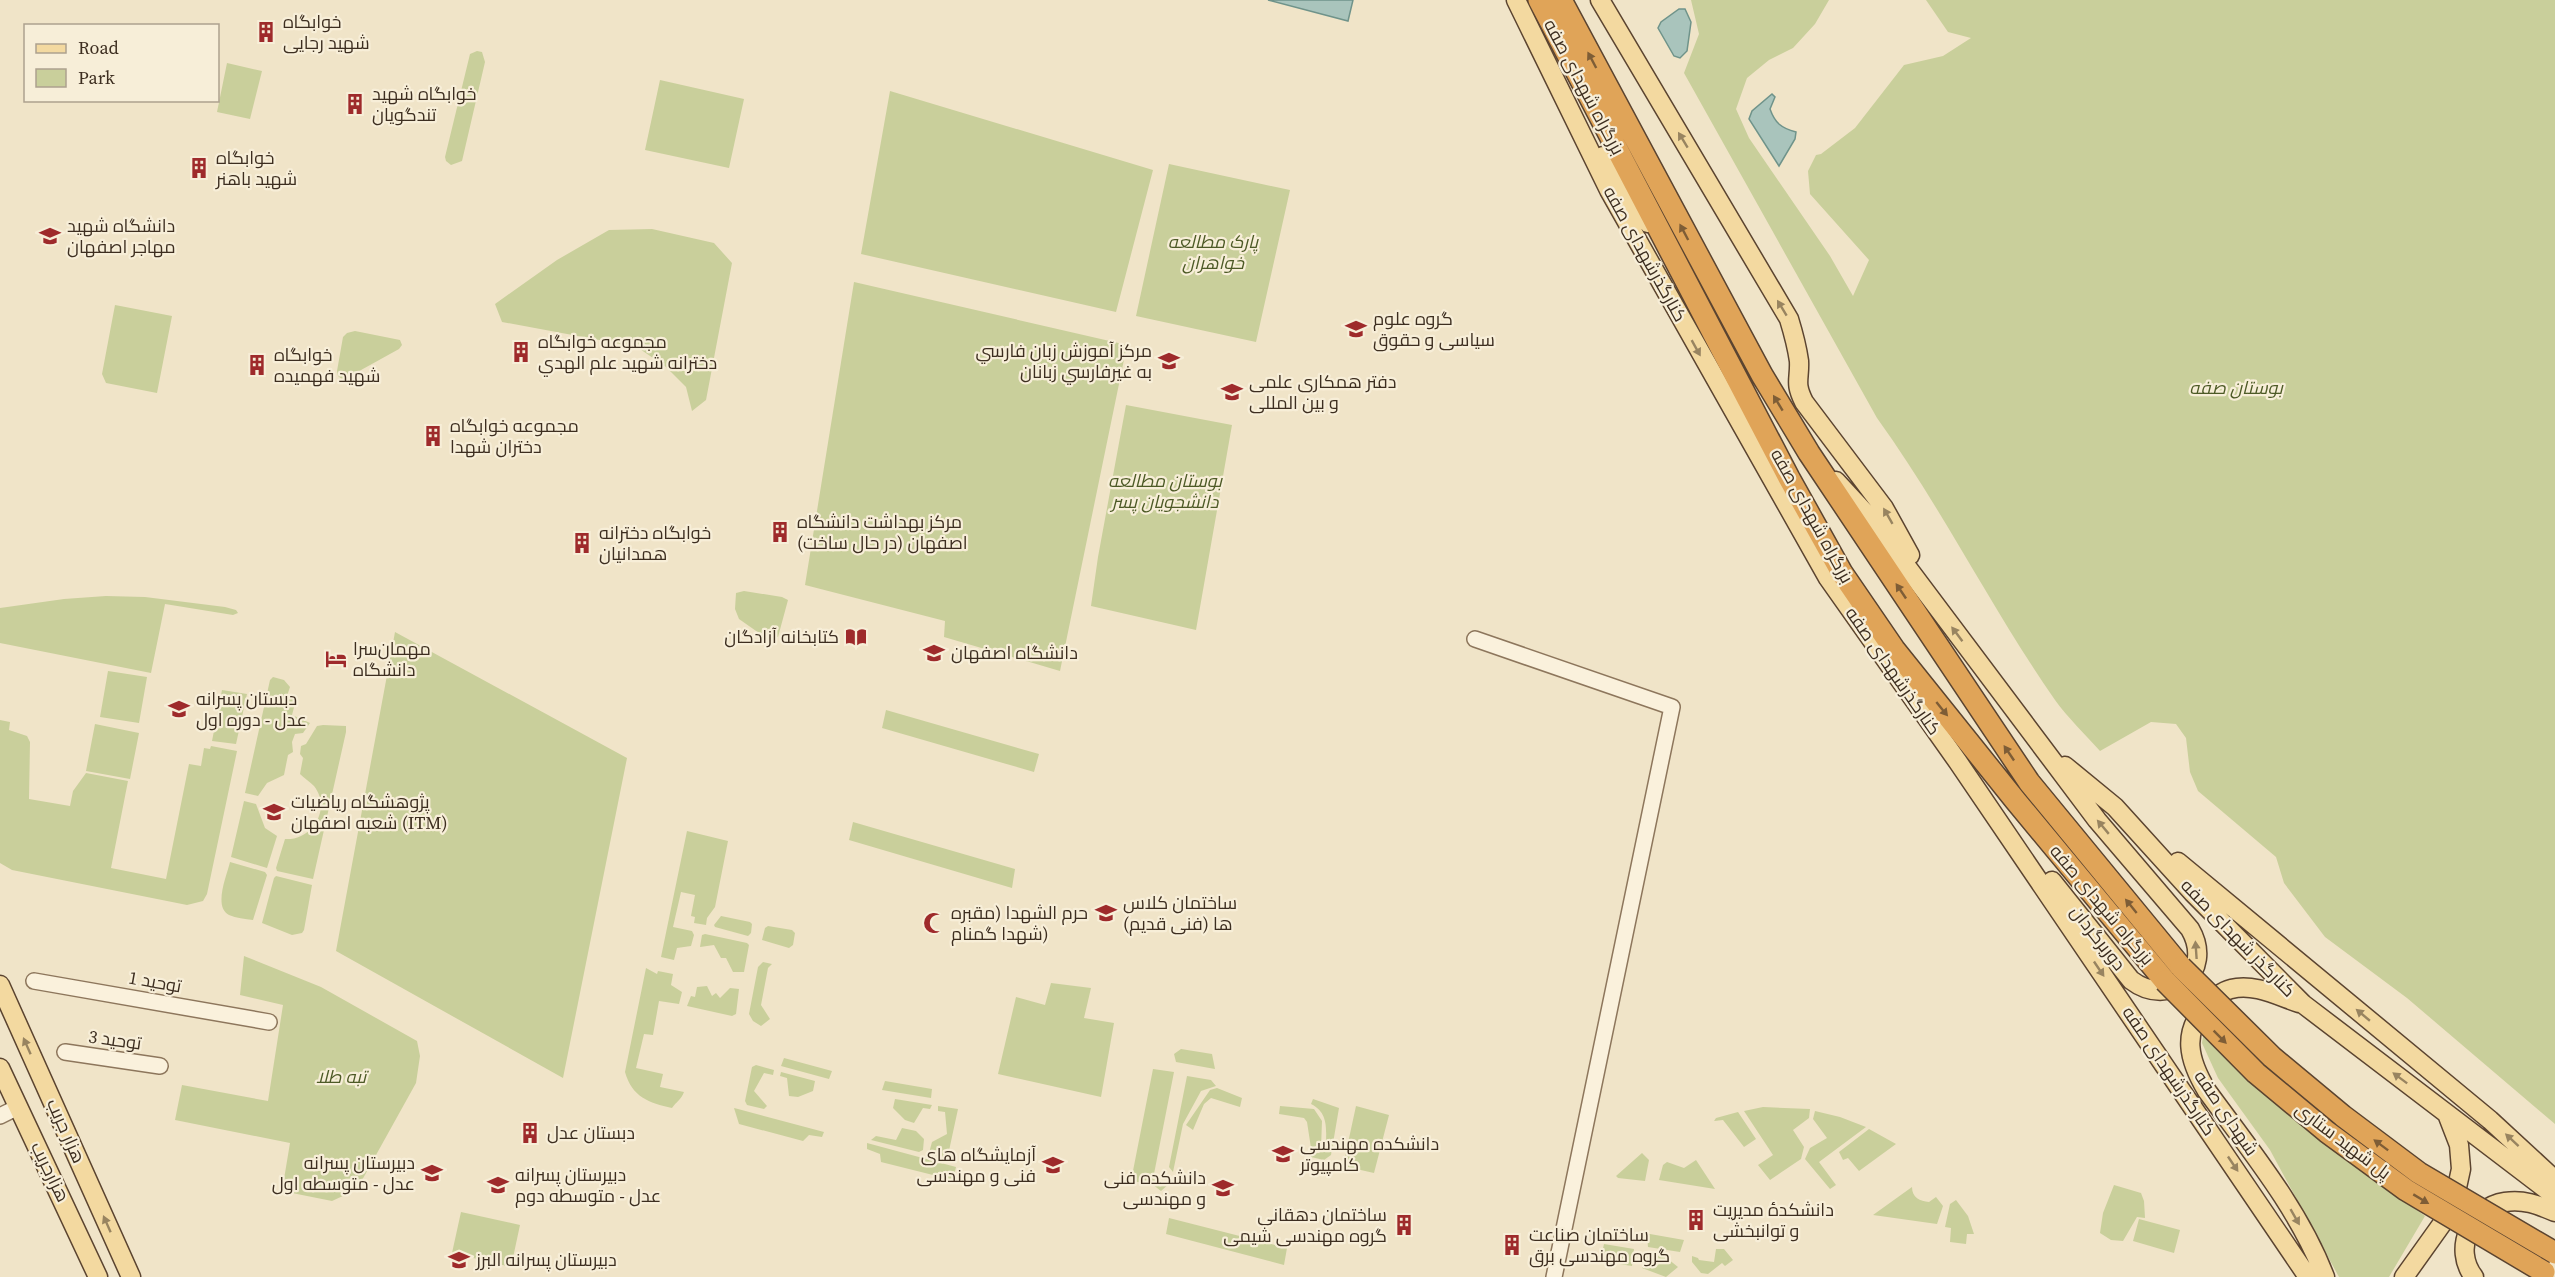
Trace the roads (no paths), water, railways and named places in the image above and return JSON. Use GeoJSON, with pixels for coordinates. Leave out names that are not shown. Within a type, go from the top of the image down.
{"type":"FeatureCollection","features":[{"type":"Feature","properties":{"kind":"highway","name":"بزرگراه شهدای صفه"},"geometry":{"type":"LineString","coordinates":[[1539,0],[1837,564],[1888,639],[2008,791],[2164,981]]}},
{"type":"Feature","properties":{"kind":"highway","name":"بزرگراه شهدای صفه"},"geometry":{"type":"LineString","coordinates":[[1561,0],[1762,375],[1809,453],[2029,782],[2181,967]]}},
{"type":"Feature","properties":{"kind":"highway","name":"پل شهید ستاری"},"geometry":{"type":"LineString","coordinates":[[2181,967],[2272,1057],[2343,1116],[2419,1173],[2555,1253]]}},
{"type":"Feature","properties":{"kind":"highway","name":"پل شهید ستاری"},"geometry":{"type":"LineString","coordinates":[[2164,981],[2256,1073],[2328,1132],[2406,1190],[2548,1275]]}},
{"type":"Feature","properties":{"kind":"main road"},"geometry":{"type":"LineString","coordinates":[[1518,0],[1557,83],[1700,308]]}},
{"type":"Feature","properties":{"kind":"main road"},"geometry":{"type":"LineString","coordinates":[[1600,0],[1789,319],[1799,363],[1798,390],[1804,402],[1884,508],[1910,554],[1923,587]]}},
{"type":"Feature","properties":{"kind":"main road","name":"کنارگذرشهدای صفه"},"geometry":{"type":"LineString","coordinates":[[1557,83],[1614,200],[1828,578],[1958,762],[2308,1277]]}},
{"type":"Feature","properties":{"kind":"main road"},"geometry":{"type":"LineString","coordinates":[[1809,453],[1871,519],[2043,748]]}},
{"type":"Feature","properties":{"kind":"main road","name":"دوربرگردان"},"geometry":{"type":"LineString","coordinates":[[1958,762],[2131,980],[2139,986],[2158,992],[2176,988],[2185,982],[2195,966],[2198,947],[2190,930],[2097,820],[2043,748]]}},
{"type":"Feature","properties":{"kind":"main road","name":"کنارگذر شهدای صفه"},"geometry":{"type":"LineString","coordinates":[[2043,748],[2115,807],[2193,893],[2303,1005],[2555,1196]]}},
{"type":"Feature","properties":{"kind":"main road"},"geometry":{"type":"LineString","coordinates":[[2115,807],[2196,878],[2490,1120],[2555,1180]]}},
{"type":"Feature","properties":{"kind":"main road","name":"هزار جریب"},"geometry":{"type":"LineString","coordinates":[[0,985],[5,1010],[131,1277]]}},
{"type":"Feature","properties":{"kind":"main road","name":"شهدای صفه"},"geometry":{"type":"LineString","coordinates":[[2303,1005],[2266,991],[2248,988],[2232,989],[2219,995],[2203,1010],[2192,1025],[2188,1047],[2195,1070],[2207,1091],[2292,1212],[2318,1258],[2325,1277]]}},
{"type":"Feature","properties":{"kind":"main road","name":"هزارجریب"},"geometry":{"type":"LineString","coordinates":[[0,1068],[98,1277]]}},
{"type":"Feature","properties":{"kind":"main road"},"geometry":{"type":"LineString","coordinates":[[2404,1277],[2449,1214],[2456,1192],[2461,1169],[2459,1145],[2446,1113]]}},
{"type":"Feature","properties":{"kind":"main road"},"geometry":{"type":"LineString","coordinates":[[2474,1277],[2466,1263],[2465,1240],[2469,1228],[2484,1210],[2506,1202],[2518,1201],[2531,1202],[2555,1212]]}},
{"type":"Feature","properties":{"kind":"street"},"geometry":{"type":"LineString","coordinates":[[1475,639],[1672,707],[1554,1277]]}},
{"type":"Feature","properties":{"kind":"street","name":"توحید 1"},"geometry":{"type":"LineString","coordinates":[[34,981],[269,1022]]}},
{"type":"Feature","properties":{"kind":"street","name":"توحید 3"},"geometry":{"type":"LineString","coordinates":[[65,1052],[160,1066]]}},
{"type":"Feature","properties":{"kind":"street"},"geometry":{"type":"LineString","coordinates":[[0,1116],[18,1107]]}},
{"type":"Feature","properties":{"kind":"water"},"geometry":{"type":"Polygon","coordinates":[[[1268,0],[1353,0],[1348,21],[1268,0]]]}},
{"type":"Feature","properties":{"kind":"water"},"geometry":{"type":"Polygon","coordinates":[[[1679,9],[1685,9],[1691,22],[1687,51],[1680,58],[1674,56],[1658,28],[1661,22],[1679,9]]]}},
{"type":"Feature","properties":{"kind":"water"},"geometry":{"type":"Polygon","coordinates":[[[1772,94],[1775,97],[1770,109],[1774,118],[1782,127],[1796,132],[1795,139],[1779,166],[1749,119],[1752,111],[1772,94]]]}},
{"type":"Feature","properties":{"kind":"place","name":"خوابگاه شهید رجایی"},"geometry":{"type":"Point","coordinates":[266,32]}},
{"type":"Feature","properties":{"kind":"place","name":"خوابگاه شهید تندگویان"},"geometry":{"type":"Point","coordinates":[355,104]}},
{"type":"Feature","properties":{"kind":"place","name":"خوابگاه شهید باهنر"},"geometry":{"type":"Point","coordinates":[199,168]}},
{"type":"Feature","properties":{"kind":"place","name":"دانشگاه شهید مهاجر اصفهان"},"geometry":{"type":"Point","coordinates":[50,236]}},
{"type":"Feature","properties":{"kind":"place","name":"گروه علوم سیاسی و حقوق"},"geometry":{"type":"Point","coordinates":[1356,329]}},
{"type":"Feature","properties":{"kind":"place","name":"مجموعه خوابگاه دخترانه شهيد علم الهدي"},"geometry":{"type":"Point","coordinates":[521,352]}},
{"type":"Feature","properties":{"kind":"place","name":"مرکز آموزش زبان فارسي به غيرفارسي زبانان"},"geometry":{"type":"Point","coordinates":[1169,361]}},
{"type":"Feature","properties":{"kind":"place","name":"خوابگاه شهید فهمیده"},"geometry":{"type":"Point","coordinates":[257,365]}},
{"type":"Feature","properties":{"kind":"place","name":"دفتر همکاری علمی و بین المللی"},"geometry":{"type":"Point","coordinates":[1232,392]}},
{"type":"Feature","properties":{"kind":"place","name":"مجموعه خوابگاه دختران شهدا"},"geometry":{"type":"Point","coordinates":[433,436]}},
{"type":"Feature","properties":{"kind":"place","name":"مرکز بهداشت دانشگاه اصفهان (در حال ساخت)"},"geometry":{"type":"Point","coordinates":[780,532]}},
{"type":"Feature","properties":{"kind":"place","name":"خوابگاه دخترانه همدانیان"},"geometry":{"type":"Point","coordinates":[582,543]}},
{"type":"Feature","properties":{"kind":"place","name":"کتابخانه آزادگان"},"geometry":{"type":"Point","coordinates":[856,637]}},
{"type":"Feature","properties":{"kind":"place","name":"دانشگاه اصفهان"},"geometry":{"type":"Point","coordinates":[934,653]}},
{"type":"Feature","properties":{"kind":"place","name":"مهمان‌سرا دانشگاه"},"geometry":{"type":"Point","coordinates":[336,659]}},
{"type":"Feature","properties":{"kind":"place","name":"دبستان پسرانه عدل - دوره اول"},"geometry":{"type":"Point","coordinates":[179,709]}},
{"type":"Feature","properties":{"kind":"place","name":"پژوهشگاه رياضيات شعبه اصفهان (ITM)"},"geometry":{"type":"Point","coordinates":[274,812]}},
{"type":"Feature","properties":{"kind":"place","name":"ساختمان کلاس ها (فنی قدیم)"},"geometry":{"type":"Point","coordinates":[1106,913]}},
{"type":"Feature","properties":{"kind":"place","name":"حرم الشهدا (مقبره شهدا گمنام)"},"geometry":{"type":"Point","coordinates":[934,923]}},
{"type":"Feature","properties":{"kind":"place","name":"دبستان عدل"},"geometry":{"type":"Point","coordinates":[530,1133]}},
{"type":"Feature","properties":{"kind":"place","name":"دانشکده مهندسی کامپیوتر"},"geometry":{"type":"Point","coordinates":[1283,1154]}},
{"type":"Feature","properties":{"kind":"place","name":"آزمایشگاه های فنی و مهندسی"},"geometry":{"type":"Point","coordinates":[1053,1165]}},
{"type":"Feature","properties":{"kind":"place","name":"دبیرستان پسرانه عدل - متوسطه اول"},"geometry":{"type":"Point","coordinates":[432,1173]}},
{"type":"Feature","properties":{"kind":"place","name":"دبیرستان پسرانه عدل - متوسطه دوم"},"geometry":{"type":"Point","coordinates":[498,1185]}},
{"type":"Feature","properties":{"kind":"place","name":"دانشکده فنی و مهندسی"},"geometry":{"type":"Point","coordinates":[1223,1188]}},
{"type":"Feature","properties":{"kind":"place","name":"دانشکدهٔ مدیریت و توانبخشی"},"geometry":{"type":"Point","coordinates":[1696,1220]}},
{"type":"Feature","properties":{"kind":"place","name":"ساختمان دهقانی گروه مهندسی شیمی"},"geometry":{"type":"Point","coordinates":[1404,1225]}},
{"type":"Feature","properties":{"kind":"place","name":"ساختمان صناعت گروه مهندسی برق"},"geometry":{"type":"Point","coordinates":[1512,1245]}},
{"type":"Feature","properties":{"kind":"place","name":"دبیرستان پسرانه البرز"},"geometry":{"type":"Point","coordinates":[459,1260]}},
{"type":"Feature","properties":{"kind":"park label","name":"پارک مطالعه خواهران"},"geometry":{"type":"Point","coordinates":[1213,252]}},
{"type":"Feature","properties":{"kind":"park label","name":"بوستان صفه"},"geometry":{"type":"Point","coordinates":[2236,388]}},
{"type":"Feature","properties":{"kind":"park label","name":"بوستان مطالعه دانشجویان پسر"},"geometry":{"type":"Point","coordinates":[1165,491]}},
{"type":"Feature","properties":{"kind":"park label","name":"تبه طلا"},"geometry":{"type":"Point","coordinates":[341,1077]}}]}
